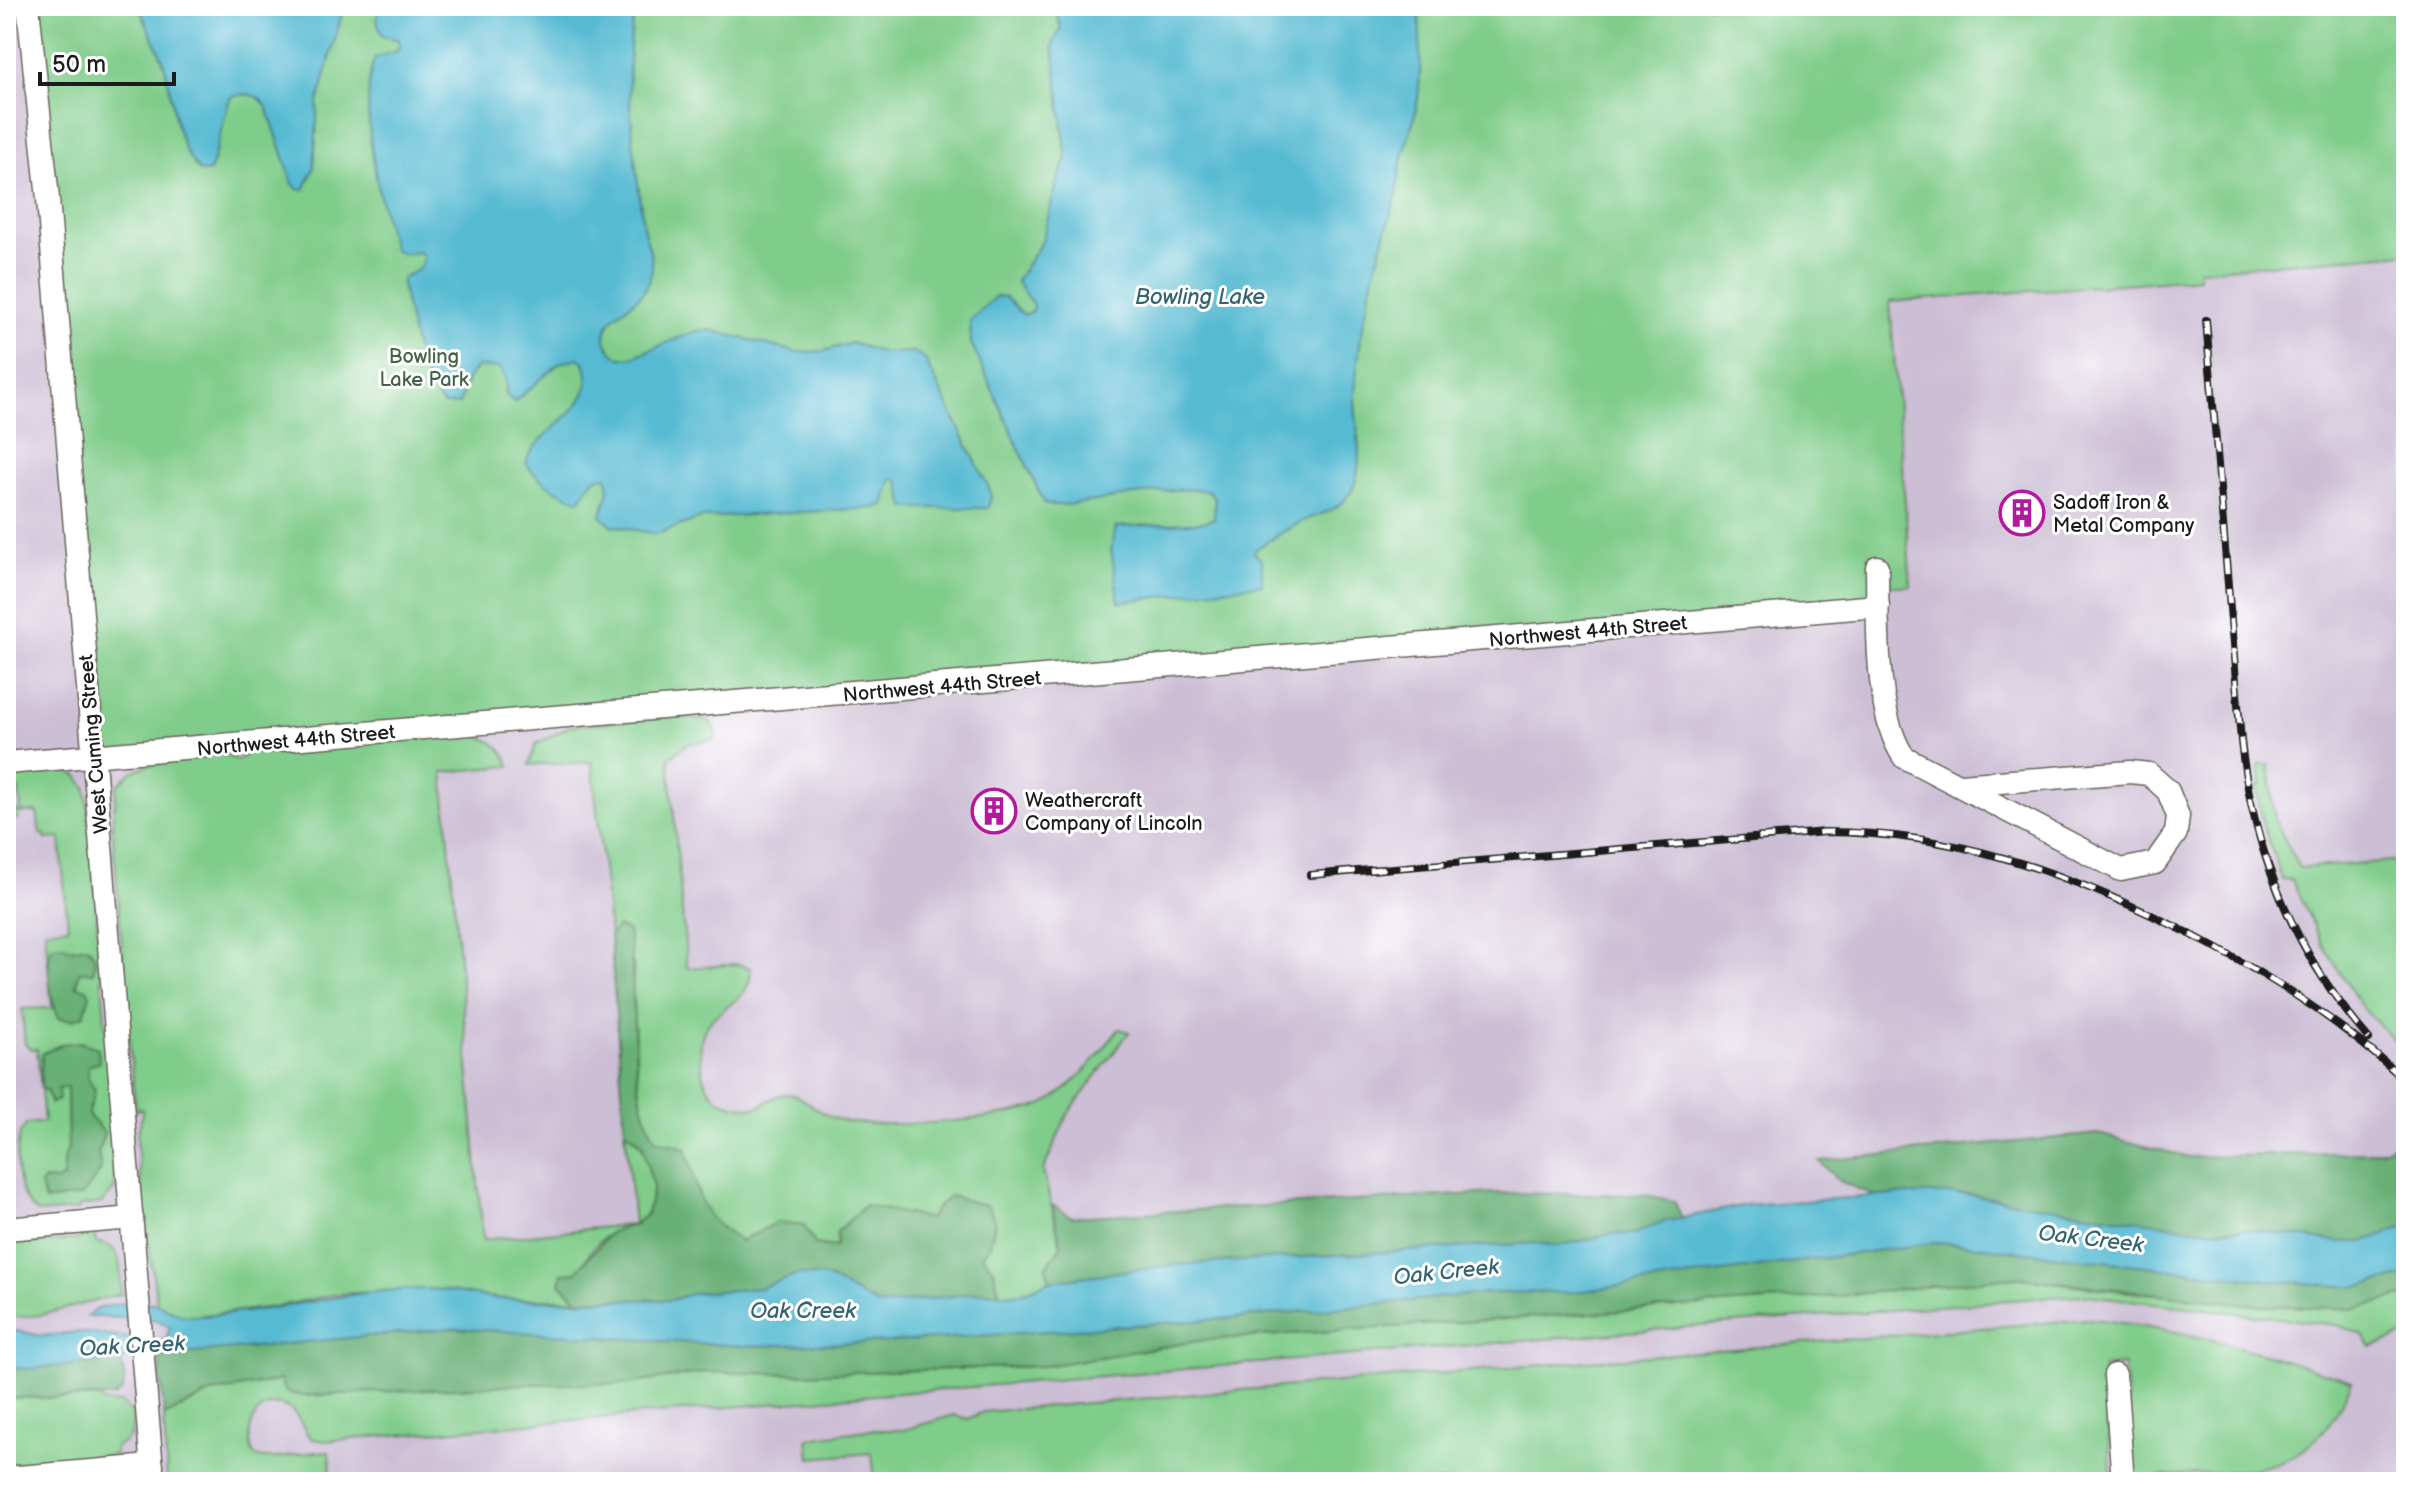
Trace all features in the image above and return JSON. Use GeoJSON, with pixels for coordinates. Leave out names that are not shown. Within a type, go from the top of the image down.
{"type":"FeatureCollection","features":[{"type":"Feature","properties":{"kind":"street","name":"West Cuming Street"},"geometry":{"type":"LineString","coordinates":[[28,6],[48,199],[152,1474]]}},
{"type":"Feature","properties":{"kind":"street"},"geometry":{"type":"LineString","coordinates":[[1877,567],[1888,728],[1904,757],[2121,870],[2155,863],[2176,833],[2178,816],[2168,791],[2149,774],[2130,772],[1960,785]]}},
{"type":"Feature","properties":{"kind":"street","name":"Northwest 44th Street"},"geometry":{"type":"LineString","coordinates":[[6,763],[1878,606]]}},
{"type":"Feature","properties":{"kind":"street"},"geometry":{"type":"LineString","coordinates":[[6,1229],[132,1218]]}},
{"type":"Feature","properties":{"kind":"street"},"geometry":{"type":"LineString","coordinates":[[2115,1375],[2123,1482]]}},
{"type":"Feature","properties":{"kind":"street"},"geometry":{"type":"LineString","coordinates":[[6,1478],[152,1474]]}},
{"type":"Feature","properties":{"kind":"shaded area"},"geometry":{"type":"Polygon","coordinates":[[[6,6],[2406,6],[2406,1482],[6,1482],[6,6]]]}},
{"type":"Feature","properties":{"kind":"green space","name":"Bowling Lake Park"},"geometry":{"type":"Polygon","coordinates":[[[28,6],[2406,6],[2406,253],[2199,270],[2199,278],[1890,302],[1911,586],[1891,586],[1887,560],[1876,559],[1878,606],[94,757],[28,6]]]}},
{"type":"Feature","properties":{"kind":"green space"},"geometry":{"type":"Polygon","coordinates":[[[676,716],[709,721],[716,733],[715,739],[687,744],[669,758],[687,968],[737,964],[750,968],[747,987],[713,1018],[702,1038],[703,1074],[718,1099],[736,1106],[760,1107],[784,1094],[793,1095],[831,1117],[863,1123],[982,1118],[1035,1107],[1051,1100],[1079,1077],[1119,1029],[1129,1032],[1067,1115],[1043,1171],[1061,1246],[1046,1268],[1050,1281],[1019,1294],[999,1293],[994,1270],[981,1255],[990,1246],[995,1221],[988,1206],[937,1207],[930,1219],[865,1205],[836,1248],[815,1244],[804,1225],[779,1223],[741,1241],[716,1223],[708,1213],[698,1191],[686,1148],[656,1140],[644,1119],[637,1069],[632,990],[634,966],[618,927],[610,936],[592,762],[529,765],[536,744],[570,726],[676,716]]]}},
{"type":"Feature","properties":{"kind":"green space"},"geometry":{"type":"Polygon","coordinates":[[[467,733],[494,743],[510,766],[443,772],[483,1240],[633,1224],[610,1233],[590,1252],[580,1268],[571,1294],[578,1299],[504,1299],[428,1289],[336,1294],[274,1307],[196,1316],[173,1315],[157,1304],[140,1180],[137,1139],[142,1109],[136,1110],[133,1084],[112,825],[117,786],[131,772],[145,766],[220,753],[237,760],[251,752],[467,733]]]}},
{"type":"Feature","properties":{"kind":"green space"},"geometry":{"type":"Polygon","coordinates":[[[2259,765],[2269,765],[2275,820],[2299,868],[2406,860],[2406,1053],[2361,1006],[2323,945],[2291,879],[2282,880],[2263,825],[2256,787],[2261,785],[2259,765]]]}},
{"type":"Feature","properties":{"kind":"green space"},"geometry":{"type":"Polygon","coordinates":[[[65,769],[78,776],[86,788],[118,1175],[114,1176],[115,1188],[102,1203],[80,1206],[78,1210],[38,1213],[25,1198],[18,1177],[20,1133],[27,1124],[44,1122],[37,1049],[30,1049],[25,1044],[22,1009],[52,1008],[45,930],[68,927],[60,838],[45,839],[45,834],[40,834],[37,812],[18,813],[18,819],[6,820],[6,812],[21,810],[19,789],[6,790],[6,774],[65,769]],[[61,945],[66,1018],[73,1020],[79,972],[93,972],[95,964],[92,951],[86,946],[71,949],[61,945]],[[62,1044],[42,1054],[50,1103],[57,1089],[67,1087],[68,1148],[63,1160],[63,1178],[57,1181],[82,1196],[101,1170],[98,1153],[104,1132],[88,1116],[95,1090],[88,1078],[88,1066],[62,1044]]]}},
{"type":"Feature","properties":{"kind":"green space"},"geometry":{"type":"Polygon","coordinates":[[[617,927],[628,931],[636,1067],[646,1119],[656,1140],[686,1148],[702,1202],[716,1223],[741,1241],[778,1222],[804,1225],[815,1244],[836,1247],[837,1232],[865,1205],[930,1219],[937,1207],[950,1196],[988,1206],[995,1221],[990,1246],[982,1255],[994,1270],[999,1293],[980,1292],[879,1306],[826,1277],[797,1274],[760,1288],[695,1293],[671,1300],[578,1299],[560,1284],[562,1273],[576,1272],[611,1232],[635,1224],[647,1214],[653,1187],[642,1143],[625,1130],[610,936],[617,927]]]}},
{"type":"Feature","properties":{"kind":"green space"},"geometry":{"type":"Polygon","coordinates":[[[52,946],[71,949],[86,946],[92,951],[95,964],[93,972],[79,972],[76,986],[87,989],[90,995],[84,1015],[72,1020],[59,1018],[50,982],[52,946]]]}},
{"type":"Feature","properties":{"kind":"green space"},"geometry":{"type":"Polygon","coordinates":[[[80,1042],[98,1048],[99,1062],[88,1066],[88,1078],[95,1090],[88,1115],[104,1132],[98,1153],[101,1170],[82,1196],[45,1201],[40,1185],[44,1180],[63,1178],[63,1160],[68,1148],[67,1087],[58,1089],[59,1100],[51,1103],[46,1090],[41,1089],[42,1054],[62,1044],[80,1042]]]}},
{"type":"Feature","properties":{"kind":"green space"},"geometry":{"type":"Polygon","coordinates":[[[625,1130],[647,1156],[653,1178],[652,1201],[644,1217],[634,1224],[625,1130]]]}},
{"type":"Feature","properties":{"kind":"green space"},"geometry":{"type":"Polygon","coordinates":[[[2098,1134],[2188,1157],[2369,1152],[2385,1149],[2406,1136],[2406,1226],[2363,1242],[2338,1242],[2253,1230],[2195,1229],[1964,1194],[1875,1196],[1839,1181],[1819,1161],[2098,1134]]]}},
{"type":"Feature","properties":{"kind":"green space"},"geometry":{"type":"Polygon","coordinates":[[[1494,1193],[1646,1195],[1674,1201],[1682,1218],[1635,1234],[1612,1234],[1558,1246],[1536,1243],[1174,1265],[1050,1281],[1046,1268],[1061,1246],[1052,1205],[1072,1217],[1494,1193]]]}},
{"type":"Feature","properties":{"kind":"green space"},"geometry":{"type":"Polygon","coordinates":[[[94,1231],[96,1243],[112,1248],[119,1261],[121,1294],[41,1315],[6,1318],[6,1241],[35,1243],[79,1239],[82,1233],[94,1231]]]}},
{"type":"Feature","properties":{"kind":"green space"},"geometry":{"type":"Polygon","coordinates":[[[1940,1242],[2265,1280],[2354,1287],[2406,1275],[2406,1295],[2355,1309],[2255,1305],[2013,1277],[1838,1296],[1204,1340],[1045,1366],[794,1374],[706,1372],[627,1384],[529,1384],[303,1396],[284,1392],[281,1380],[212,1393],[164,1416],[159,1356],[452,1328],[742,1346],[891,1342],[1235,1318],[1487,1293],[1575,1292],[1940,1242]]]}},
{"type":"Feature","properties":{"kind":"green space"},"geometry":{"type":"Polygon","coordinates":[[[2013,1277],[2129,1292],[2355,1309],[2406,1295],[2406,1335],[2371,1347],[2362,1334],[2336,1325],[2087,1295],[326,1441],[312,1439],[289,1408],[274,1404],[258,1412],[253,1420],[250,1438],[255,1456],[273,1458],[329,1452],[332,1482],[167,1482],[164,1416],[212,1393],[281,1380],[303,1396],[529,1384],[627,1384],[706,1372],[794,1374],[1045,1366],[1203,1340],[1838,1296],[2013,1277]]]}},
{"type":"Feature","properties":{"kind":"green space"},"geometry":{"type":"Polygon","coordinates":[[[2089,1319],[2189,1335],[2352,1381],[2335,1415],[2315,1440],[2292,1456],[2267,1466],[2238,1471],[2135,1478],[2124,1365],[2103,1367],[2112,1482],[875,1482],[872,1453],[810,1458],[808,1438],[867,1430],[904,1430],[954,1415],[968,1419],[983,1412],[2089,1319]]]}},
{"type":"Feature","properties":{"kind":"green space"},"geometry":{"type":"Polygon","coordinates":[[[121,1360],[125,1378],[123,1390],[114,1397],[6,1398],[6,1368],[121,1360]]]}},
{"type":"Feature","properties":{"kind":"green space"},"geometry":{"type":"Polygon","coordinates":[[[6,1398],[100,1398],[105,1403],[122,1403],[128,1411],[132,1411],[131,1433],[126,1441],[115,1446],[115,1455],[6,1465],[6,1398]]]}},
{"type":"Feature","properties":{"kind":"water"},"geometry":{"type":"Polygon","coordinates":[[[139,6],[344,6],[318,103],[314,168],[304,190],[293,184],[267,107],[251,95],[230,98],[210,171],[200,172],[179,135],[164,64],[139,6]]]}},
{"type":"Feature","properties":{"kind":"water"},"geometry":{"type":"Polygon","coordinates":[[[379,6],[638,6],[632,27],[629,82],[643,225],[652,267],[643,292],[612,320],[607,329],[605,340],[612,352],[621,358],[632,357],[696,331],[710,330],[796,352],[824,351],[851,343],[884,353],[914,352],[924,358],[989,488],[991,497],[988,508],[905,508],[899,481],[892,478],[884,505],[874,508],[701,518],[656,534],[612,525],[601,516],[609,491],[607,476],[595,478],[579,500],[550,486],[536,476],[526,463],[532,450],[577,405],[584,393],[587,379],[584,362],[578,358],[560,363],[514,402],[506,395],[506,380],[500,368],[477,367],[468,378],[459,404],[444,405],[435,395],[422,366],[402,286],[402,279],[420,268],[424,256],[419,252],[404,254],[394,250],[372,153],[368,100],[370,77],[375,58],[397,51],[400,45],[397,39],[382,36],[377,20],[379,6]]]}},
{"type":"Feature","properties":{"kind":"water","name":"Bowling Lake"},"geometry":{"type":"Polygon","coordinates":[[[1054,6],[1419,6],[1417,105],[1400,169],[1398,190],[1370,290],[1357,366],[1357,476],[1353,488],[1341,503],[1297,524],[1256,549],[1254,553],[1262,560],[1262,584],[1119,602],[1111,549],[1116,527],[1205,522],[1214,518],[1215,499],[1209,491],[1191,489],[1072,504],[1044,503],[971,343],[970,321],[996,296],[1005,297],[1024,315],[1032,312],[1033,305],[1016,281],[1042,241],[1057,182],[1067,159],[1053,44],[1061,29],[1054,6]]]}},
{"type":"Feature","properties":{"kind":"water","name":"Oak Creek"},"geometry":{"type":"Polygon","coordinates":[[[1909,1194],[1964,1194],[2195,1229],[2253,1230],[2338,1242],[2363,1242],[2406,1226],[2406,1275],[2354,1287],[2265,1280],[1940,1242],[1575,1292],[1487,1293],[1235,1318],[891,1342],[742,1346],[452,1328],[27,1369],[6,1368],[6,1329],[43,1336],[77,1332],[165,1342],[170,1327],[157,1320],[87,1316],[100,1308],[130,1302],[157,1304],[178,1314],[196,1316],[254,1311],[398,1290],[437,1289],[526,1300],[671,1300],[695,1293],[760,1288],[797,1274],[826,1277],[879,1306],[980,1292],[1019,1294],[1050,1281],[1174,1265],[1536,1243],[1558,1246],[1612,1234],[1635,1234],[1662,1222],[1746,1205],[1909,1194]]]}},
{"type":"Feature","properties":{"kind":"railway"},"geometry":{"type":"LineString","coordinates":[[2206,320],[2241,741],[2256,822],[2267,862],[2299,937],[2319,972],[2369,1039]]}},
{"type":"Feature","properties":{"kind":"railway"},"geometry":{"type":"LineString","coordinates":[[1310,875],[1825,832],[1872,834],[1962,847],[2048,872],[2174,926],[2296,995],[2352,1035],[2406,1081]]}},
{"type":"Feature","properties":{"kind":"place","name":"Sadoff Iron & Metal Company"},"geometry":{"type":"Point","coordinates":[2022,513]}},
{"type":"Feature","properties":{"kind":"place","name":"Weathercraft Company of Lincoln"},"geometry":{"type":"Point","coordinates":[994,811]}}]}
